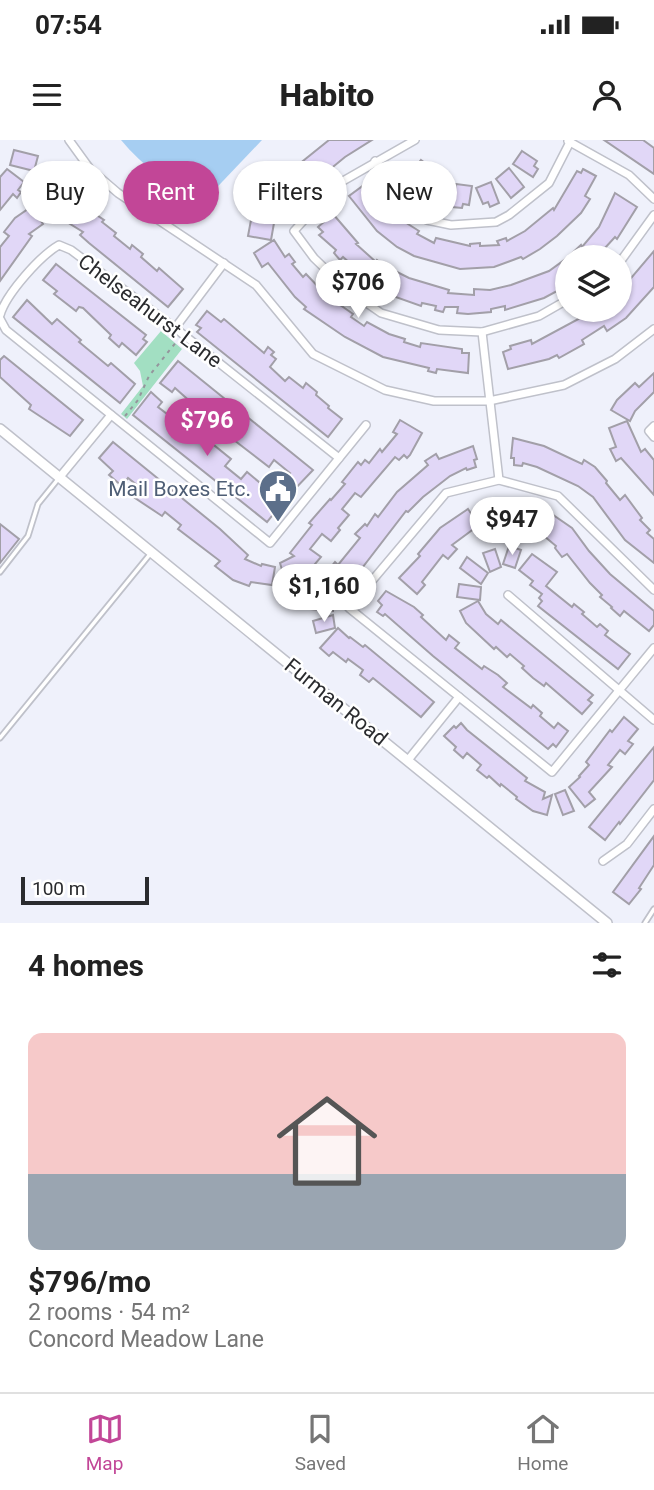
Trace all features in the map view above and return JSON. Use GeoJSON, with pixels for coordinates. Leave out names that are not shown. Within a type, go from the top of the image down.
{"type":"FeatureCollection","features":[{"type":"Feature","properties":{"kind":"street"},"geometry":{"type":"LineString","coordinates":[[69,140],[90,169],[118,193],[256,285],[313,354],[384,390],[434,401],[489,401],[564,385],[615,359],[654,329]]}},
{"type":"Feature","properties":{"kind":"street"},"geometry":{"type":"LineString","coordinates":[[375,161],[415,140]]}},
{"type":"Feature","properties":{"kind":"street"},"geometry":{"type":"LineString","coordinates":[[446,224],[496,222],[509,215],[549,183],[568,141],[629,175],[654,199]]}},
{"type":"Feature","properties":{"kind":"street"},"geometry":{"type":"LineString","coordinates":[[361,170],[336,185],[294,231],[314,258],[345,288],[381,313],[439,330],[482,332],[539,316],[555,307]]}},
{"type":"Feature","properties":{"kind":"street"},"geometry":{"type":"LineString","coordinates":[[632,245],[654,215]]}},
{"type":"Feature","properties":{"kind":"street","name":"Chelseahurst Lane"},"geometry":{"type":"LineString","coordinates":[[0,317],[3,303],[48,252],[59,245],[71,250],[183,334],[339,458]]}},
{"type":"Feature","properties":{"kind":"street"},"geometry":{"type":"LineString","coordinates":[[175,328],[224,263]]}},
{"type":"Feature","properties":{"kind":"street"},"geometry":{"type":"LineString","coordinates":[[0,317],[6,330],[270,543],[366,425]]}},
{"type":"Feature","properties":{"kind":"street"},"geometry":{"type":"LineString","coordinates":[[482,332],[499,480]]}},
{"type":"Feature","properties":{"kind":"street"},"geometry":{"type":"LineString","coordinates":[[59,478],[111,415]]}},
{"type":"Feature","properties":{"kind":"street"},"geometry":{"type":"LineString","coordinates":[[654,426],[649,431],[654,437]]}},
{"type":"Feature","properties":{"kind":"street","name":"Furman Road"},"geometry":{"type":"LineString","coordinates":[[1,433],[607,923]]}},
{"type":"Feature","properties":{"kind":"street"},"geometry":{"type":"LineString","coordinates":[[654,590],[558,496],[499,480],[446,493],[349,608],[552,772],[654,648]]}},
{"type":"Feature","properties":{"kind":"street"},"geometry":{"type":"LineString","coordinates":[[508,596],[654,720]]}},
{"type":"Feature","properties":{"kind":"street"},"geometry":{"type":"LineString","coordinates":[[408,760],[459,697]]}},
{"type":"Feature","properties":{"kind":"street"},"geometry":{"type":"LineString","coordinates":[[603,861],[627,844],[654,809]]}},
{"type":"Feature","properties":{"kind":"lane"},"geometry":{"type":"LineString","coordinates":[[0,572],[29,536],[38,504],[59,478]]}},
{"type":"Feature","properties":{"kind":"lane"},"geometry":{"type":"LineString","coordinates":[[0,738],[151,553]]}},
{"type":"Feature","properties":{"kind":"lane"},"geometry":{"type":"LineString","coordinates":[[645,923],[654,909]]}},
{"type":"Feature","properties":{"kind":"path"},"geometry":{"type":"LineString","coordinates":[[120,422],[138,400],[149,376],[183,334]]}},
{"type":"Feature","properties":{"kind":"green space"},"geometry":{"type":"Polygon","coordinates":[[[161,331],[182,349],[127,419],[121,414],[143,386],[140,371],[134,363],[161,331]]]}},
{"type":"Feature","properties":{"kind":"water"},"geometry":{"type":"Polygon","coordinates":[[[121,140],[262,140],[242,161],[233,161],[233,170],[219,185],[219,161],[139,159],[121,140]]]}},
{"type":"Feature","properties":{"kind":"building"},"geometry":{"type":"Polygon","coordinates":[[[329,140],[372,140],[340,161],[303,161],[329,140]]]}},
{"type":"Feature","properties":{"kind":"building"},"geometry":{"type":"Polygon","coordinates":[[[604,140],[643,140],[654,148],[654,174],[604,140]]]}},
{"type":"Feature","properties":{"kind":"building"},"geometry":{"type":"Polygon","coordinates":[[[14,150],[38,156],[37,161],[21,161],[21,168],[10,165],[14,150]]]}},
{"type":"Feature","properties":{"kind":"building"},"geometry":{"type":"Polygon","coordinates":[[[522,151],[537,161],[534,166],[538,169],[533,177],[513,164],[522,151]]]}},
{"type":"Feature","properties":{"kind":"building"},"geometry":{"type":"Polygon","coordinates":[[[509,168],[524,187],[511,198],[496,179],[509,168]]]}},
{"type":"Feature","properties":{"kind":"building"},"geometry":{"type":"Polygon","coordinates":[[[7,169],[21,180],[18,190],[21,192],[17,198],[13,194],[0,210],[0,177],[7,169]]]}},
{"type":"Feature","properties":{"kind":"building"},"geometry":{"type":"Polygon","coordinates":[[[583,169],[596,176],[585,196],[590,199],[581,213],[540,249],[523,259],[521,257],[494,267],[460,269],[414,256],[397,247],[371,224],[408,224],[419,231],[417,234],[434,243],[436,238],[470,246],[480,243],[480,246],[499,245],[497,241],[506,238],[507,241],[525,231],[553,208],[554,210],[577,171],[581,173],[583,169]]]}},
{"type":"Feature","properties":{"kind":"building"},"geometry":{"type":"Polygon","coordinates":[[[491,182],[499,203],[490,207],[488,202],[483,204],[476,188],[491,182]]]}},
{"type":"Feature","properties":{"kind":"building"},"geometry":{"type":"Polygon","coordinates":[[[457,184],[472,186],[469,205],[463,204],[462,208],[457,208],[457,184]]]}},
{"type":"Feature","properties":{"kind":"building"},"geometry":{"type":"Polygon","coordinates":[[[361,187],[361,211],[349,196],[361,187]]]}},
{"type":"Feature","properties":{"kind":"building"},"geometry":{"type":"Polygon","coordinates":[[[615,193],[637,207],[617,239],[615,237],[608,245],[584,245],[599,227],[615,193]]]}},
{"type":"Feature","properties":{"kind":"building"},"geometry":{"type":"Polygon","coordinates":[[[21,214],[21,224],[43,224],[29,234],[32,236],[0,281],[0,247],[9,236],[4,232],[21,214]]]}},
{"type":"Feature","properties":{"kind":"building"},"geometry":{"type":"Polygon","coordinates":[[[70,224],[105,224],[116,233],[114,236],[130,249],[132,245],[157,271],[159,268],[183,289],[168,307],[89,243],[80,235],[83,232],[70,224]]]}},
{"type":"Feature","properties":{"kind":"building"},"geometry":{"type":"Polygon","coordinates":[[[250,224],[274,224],[271,240],[248,236],[250,224]]]}},
{"type":"Feature","properties":{"kind":"building"},"geometry":{"type":"Polygon","coordinates":[[[321,224],[342,224],[358,243],[356,244],[376,262],[377,260],[384,266],[386,263],[391,269],[409,278],[449,290],[448,293],[474,295],[474,289],[490,290],[511,285],[555,267],[555,292],[505,310],[505,306],[491,309],[491,312],[468,314],[457,313],[458,307],[445,307],[443,312],[435,310],[436,306],[422,303],[421,306],[390,295],[392,291],[379,285],[377,288],[351,269],[353,266],[343,257],[340,260],[334,253],[336,250],[319,235],[323,232],[318,227],[321,224]]]}},
{"type":"Feature","properties":{"kind":"building"},"geometry":{"type":"Polygon","coordinates":[[[274,240],[285,257],[289,254],[295,262],[292,264],[303,277],[306,274],[326,295],[353,314],[351,317],[364,326],[367,322],[405,339],[404,342],[420,347],[421,343],[462,349],[462,353],[469,353],[468,373],[437,369],[436,373],[428,371],[429,368],[383,357],[345,337],[304,309],[306,307],[268,263],[262,267],[254,253],[274,240]]]}},
{"type":"Feature","properties":{"kind":"building"},"geometry":{"type":"Polygon","coordinates":[[[654,251],[654,287],[632,311],[632,277],[654,251]]]}},
{"type":"Feature","properties":{"kind":"building"},"geometry":{"type":"Polygon","coordinates":[[[56,264],[146,335],[143,339],[147,342],[136,355],[122,343],[119,347],[109,338],[111,335],[83,308],[79,307],[76,311],[54,294],[57,291],[43,280],[56,264]]]}},
{"type":"Feature","properties":{"kind":"building"},"geometry":{"type":"Polygon","coordinates":[[[27,300],[52,324],[57,319],[81,340],[79,342],[108,366],[111,363],[135,384],[120,403],[13,317],[27,300]]]}},
{"type":"Feature","properties":{"kind":"building"},"geometry":{"type":"Polygon","coordinates":[[[207,311],[221,322],[224,319],[264,353],[268,347],[274,352],[271,355],[276,359],[270,367],[285,381],[289,377],[303,388],[306,383],[317,392],[316,395],[328,408],[342,419],[328,437],[197,332],[201,328],[196,325],[207,311]]]}},
{"type":"Feature","properties":{"kind":"building"},"geometry":{"type":"Polygon","coordinates":[[[573,322],[620,322],[607,331],[604,326],[582,340],[584,344],[559,358],[557,355],[508,369],[503,352],[511,349],[510,346],[531,340],[532,344],[573,322]]]}},
{"type":"Feature","properties":{"kind":"building"},"geometry":{"type":"Polygon","coordinates":[[[4,356],[83,420],[70,436],[29,409],[31,405],[0,377],[0,360],[4,356]]]}},
{"type":"Feature","properties":{"kind":"building"},"geometry":{"type":"Polygon","coordinates":[[[178,361],[313,470],[293,491],[282,482],[290,473],[274,460],[269,467],[230,437],[175,388],[172,392],[160,383],[178,361]]]}},
{"type":"Feature","properties":{"kind":"building"},"geometry":{"type":"Polygon","coordinates":[[[654,373],[654,392],[635,411],[630,421],[611,410],[617,400],[635,383],[639,387],[654,373]]]}},
{"type":"Feature","properties":{"kind":"building"},"geometry":{"type":"Polygon","coordinates":[[[151,392],[162,402],[158,407],[175,420],[178,416],[231,459],[225,466],[241,479],[247,472],[283,502],[267,522],[133,415],[151,392]]]}},
{"type":"Feature","properties":{"kind":"building"},"geometry":{"type":"Polygon","coordinates":[[[400,420],[422,433],[410,455],[407,458],[404,455],[399,460],[395,457],[361,497],[355,493],[342,509],[349,515],[338,528],[340,530],[331,541],[322,534],[310,549],[321,557],[310,570],[285,580],[280,563],[294,556],[290,553],[312,525],[309,523],[345,484],[342,482],[358,462],[361,465],[365,460],[369,463],[380,449],[382,452],[397,434],[393,432],[400,420]]]}},
{"type":"Feature","properties":{"kind":"building"},"geometry":{"type":"Polygon","coordinates":[[[627,421],[641,452],[645,449],[654,460],[654,495],[621,458],[616,461],[610,449],[616,447],[609,428],[627,421]]]}},
{"type":"Feature","properties":{"kind":"building"},"geometry":{"type":"Polygon","coordinates":[[[513,438],[544,446],[582,464],[584,460],[595,467],[620,500],[625,495],[642,518],[640,520],[650,530],[647,533],[654,539],[654,563],[625,540],[593,497],[578,486],[537,467],[523,463],[522,466],[514,465],[514,458],[511,458],[513,438]]]}},
{"type":"Feature","properties":{"kind":"building"},"geometry":{"type":"Polygon","coordinates":[[[113,442],[220,529],[248,555],[245,559],[261,566],[275,567],[272,585],[251,582],[249,586],[233,580],[215,566],[220,561],[178,529],[181,525],[165,512],[162,516],[135,498],[142,489],[128,478],[122,486],[109,475],[113,471],[99,458],[113,442]]]}},
{"type":"Feature","properties":{"kind":"building"},"geometry":{"type":"Polygon","coordinates":[[[473,446],[477,459],[474,460],[476,467],[466,468],[450,476],[406,511],[349,585],[345,583],[334,598],[317,584],[335,562],[338,565],[360,538],[355,534],[365,524],[367,526],[375,514],[378,517],[397,492],[428,465],[425,461],[436,454],[439,459],[473,446]]]}},
{"type":"Feature","properties":{"kind":"building"},"geometry":{"type":"Polygon","coordinates":[[[543,508],[572,528],[610,574],[654,611],[654,625],[649,631],[624,611],[620,616],[611,608],[567,554],[562,557],[556,546],[544,536],[547,533],[532,524],[543,508]]]}},
{"type":"Feature","properties":{"kind":"building"},"geometry":{"type":"Polygon","coordinates":[[[468,509],[479,525],[452,545],[457,549],[448,559],[443,555],[422,582],[425,585],[417,594],[399,578],[420,556],[418,554],[440,528],[468,509]]]}},
{"type":"Feature","properties":{"kind":"building"},"geometry":{"type":"Polygon","coordinates":[[[0,524],[19,539],[0,563],[0,524]]]}},
{"type":"Feature","properties":{"kind":"building"},"geometry":{"type":"Polygon","coordinates":[[[509,546],[521,550],[515,568],[503,564],[509,546]]]}},
{"type":"Feature","properties":{"kind":"building"},"geometry":{"type":"Polygon","coordinates":[[[495,549],[501,567],[490,572],[483,553],[495,549]]]}},
{"type":"Feature","properties":{"kind":"building"},"geometry":{"type":"Polygon","coordinates":[[[532,554],[557,572],[546,586],[572,607],[574,604],[584,612],[582,614],[597,627],[600,624],[608,631],[605,635],[630,654],[618,669],[538,606],[542,601],[539,598],[542,594],[530,585],[533,581],[519,570],[532,554]]]}},
{"type":"Feature","properties":{"kind":"building"},"geometry":{"type":"Polygon","coordinates":[[[467,557],[488,573],[481,584],[460,568],[467,557]]]}},
{"type":"Feature","properties":{"kind":"building"},"geometry":{"type":"Polygon","coordinates":[[[459,584],[481,587],[480,600],[457,597],[459,584]]]}},
{"type":"Feature","properties":{"kind":"building"},"geometry":{"type":"Polygon","coordinates":[[[386,591],[414,607],[446,640],[449,635],[459,643],[455,648],[482,669],[484,666],[498,675],[507,683],[503,687],[531,708],[533,705],[542,713],[540,716],[554,728],[558,723],[568,731],[556,747],[553,744],[548,749],[385,614],[383,616],[377,612],[382,605],[378,601],[386,591]]]}},
{"type":"Feature","properties":{"kind":"building"},"geometry":{"type":"Polygon","coordinates":[[[312,597],[333,598],[333,611],[311,609],[312,597]]]}},
{"type":"Feature","properties":{"kind":"building"},"geometry":{"type":"Polygon","coordinates":[[[478,601],[486,614],[498,624],[501,620],[593,695],[588,700],[592,703],[582,714],[546,683],[544,686],[533,678],[510,654],[507,657],[496,647],[494,649],[466,623],[460,611],[478,601]]]}},
{"type":"Feature","properties":{"kind":"building"},"geometry":{"type":"Polygon","coordinates":[[[333,615],[335,628],[316,633],[313,621],[333,615]]]}},
{"type":"Feature","properties":{"kind":"building"},"geometry":{"type":"Polygon","coordinates":[[[338,628],[363,647],[365,645],[434,702],[421,717],[373,678],[369,682],[360,675],[363,670],[348,659],[346,662],[333,652],[329,656],[320,648],[338,628]]]}},
{"type":"Feature","properties":{"kind":"building"},"geometry":{"type":"Polygon","coordinates":[[[624,717],[638,729],[628,741],[633,744],[625,754],[620,750],[608,765],[612,767],[589,792],[595,799],[585,807],[569,787],[589,765],[586,762],[610,730],[612,732],[624,717]]]}},
{"type":"Feature","properties":{"kind":"building"},"geometry":{"type":"Polygon","coordinates":[[[461,723],[527,778],[525,781],[545,792],[543,799],[552,795],[547,815],[533,811],[501,784],[500,786],[489,776],[487,778],[477,770],[481,765],[467,753],[463,758],[454,750],[456,747],[444,736],[461,723]]]}},
{"type":"Feature","properties":{"kind":"building"},"geometry":{"type":"Polygon","coordinates":[[[654,747],[654,780],[605,840],[589,827],[654,747]]]}},
{"type":"Feature","properties":{"kind":"building"},"geometry":{"type":"Polygon","coordinates":[[[565,790],[574,811],[563,815],[555,794],[565,790]]]}},
{"type":"Feature","properties":{"kind":"building"},"geometry":{"type":"Polygon","coordinates":[[[654,836],[654,865],[629,904],[613,892],[654,836]]]}},
{"type":"Feature","properties":{"kind":"place","name":"Mail Boxes Etc."},"geometry":{"type":"Point","coordinates":[278,523]}}]}
